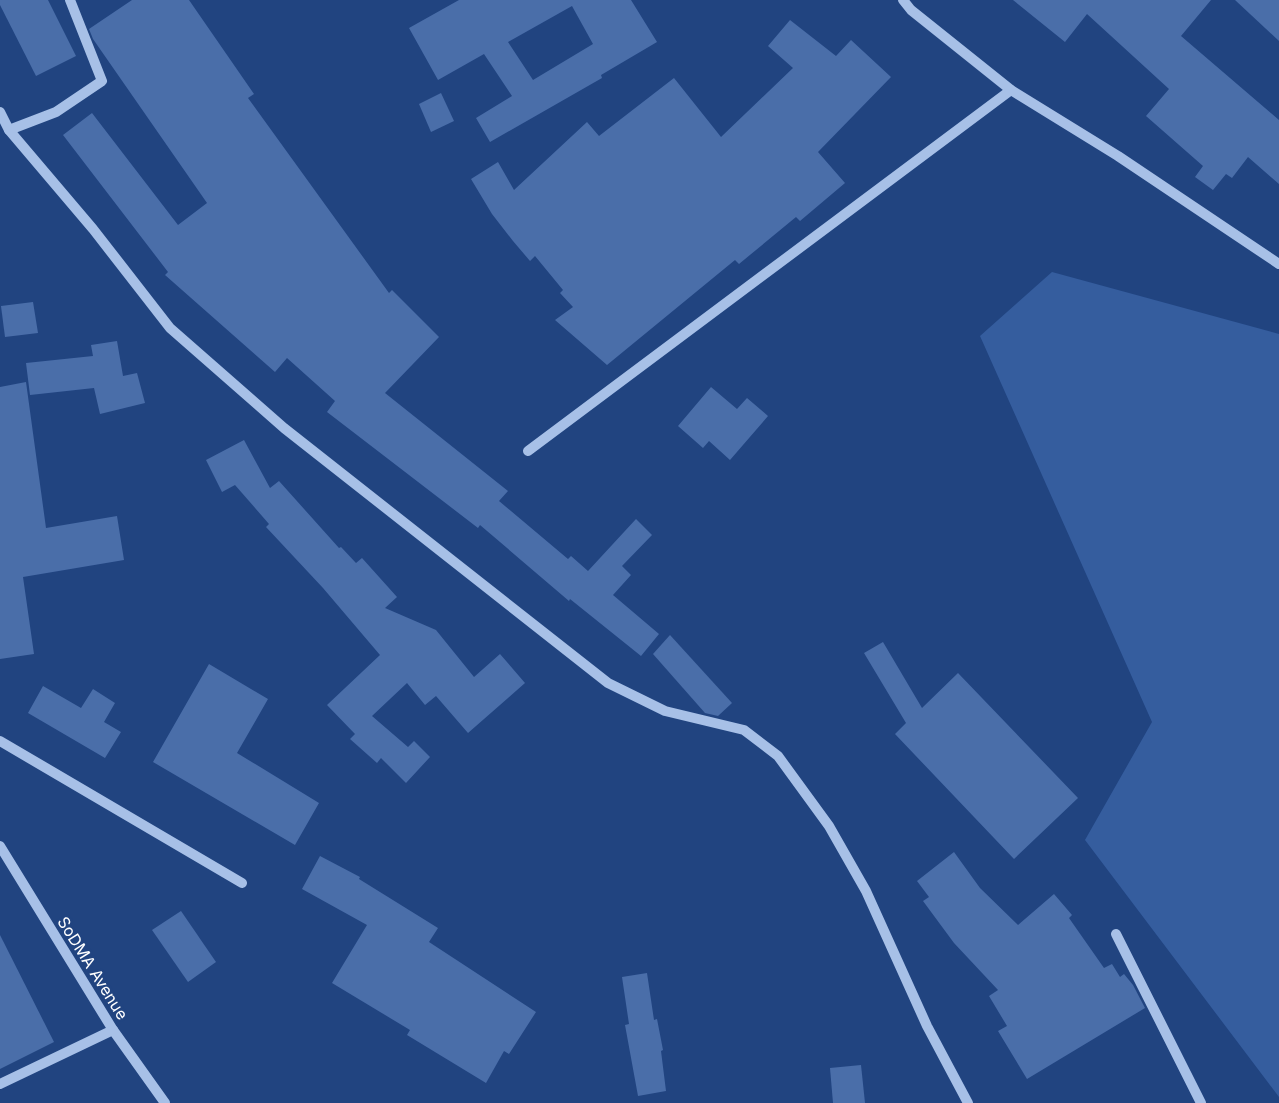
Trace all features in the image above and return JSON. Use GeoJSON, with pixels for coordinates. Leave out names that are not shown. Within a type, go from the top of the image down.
{"type":"FeatureCollection","features":[{"type":"Feature","properties":{"kind":"street"},"geometry":{"type":"LineString","coordinates":[[9,130],[57,112],[102,81],[70,0]]}},
{"type":"Feature","properties":{"kind":"street"},"geometry":{"type":"LineString","coordinates":[[903,0],[911,10],[1011,90],[1119,156],[1279,264]]}},
{"type":"Feature","properties":{"kind":"street"},"geometry":{"type":"LineString","coordinates":[[528,451],[1011,90]]}},
{"type":"Feature","properties":{"kind":"street"},"geometry":{"type":"LineString","coordinates":[[0,112],[9,130],[93,229],[170,328],[284,428],[494,590],[608,683],[665,711],[744,730],[778,756],[829,826],[866,891],[927,1026],[968,1103]]}},
{"type":"Feature","properties":{"kind":"street"},"geometry":{"type":"LineString","coordinates":[[0,741],[242,884]]}},
{"type":"Feature","properties":{"kind":"street","name":"SoDMA Avenue"},"geometry":{"type":"LineString","coordinates":[[0,846],[113,1030],[165,1103]]}},
{"type":"Feature","properties":{"kind":"street"},"geometry":{"type":"LineString","coordinates":[[1116,934],[1200,1103]]}},
{"type":"Feature","properties":{"kind":"street"},"geometry":{"type":"LineString","coordinates":[[0,1084],[113,1030]]}},
{"type":"Feature","properties":{"kind":"shaded area"},"geometry":{"type":"Polygon","coordinates":[[[1052,272],[1279,334],[1279,1097],[1085,840],[1152,722],[980,336],[1052,272]]]}},
{"type":"Feature","properties":{"kind":"building"},"geometry":{"type":"Polygon","coordinates":[[[0,0],[48,0],[76,56],[36,76],[0,5],[0,0]]]}},
{"type":"Feature","properties":{"kind":"building"},"geometry":{"type":"Polygon","coordinates":[[[132,0],[189,0],[254,94],[248,98],[389,293],[392,290],[439,337],[385,393],[508,491],[499,501],[568,559],[571,556],[588,571],[636,519],[652,535],[622,566],[631,575],[613,595],[659,634],[641,656],[570,599],[569,601],[480,525],[478,528],[327,412],[335,401],[287,358],[275,372],[165,275],[168,272],[63,135],[92,113],[178,225],[207,203],[93,39],[89,29],[132,0]]]}},
{"type":"Feature","properties":{"kind":"building"},"geometry":{"type":"Polygon","coordinates":[[[459,0],[631,0],[657,42],[601,75],[602,78],[490,142],[476,118],[512,96],[484,54],[438,80],[409,28],[459,0]],[[572,6],[508,42],[533,80],[593,44],[572,6]]]}},
{"type":"Feature","properties":{"kind":"building"},"geometry":{"type":"Polygon","coordinates":[[[1013,0],[1211,0],[1181,36],[1279,120],[1279,184],[1248,157],[1232,178],[1226,174],[1213,190],[1195,177],[1203,166],[1146,116],[1169,89],[1087,14],[1065,42],[1013,0]]]}},
{"type":"Feature","properties":{"kind":"building"},"geometry":{"type":"Polygon","coordinates":[[[1235,0],[1279,0],[1279,41],[1235,0]]]}},
{"type":"Feature","properties":{"kind":"building"},"geometry":{"type":"Polygon","coordinates":[[[790,20],[836,56],[851,40],[891,77],[818,152],[845,183],[800,221],[796,217],[739,264],[735,260],[607,365],[555,320],[573,307],[560,293],[563,290],[535,256],[530,261],[513,241],[492,214],[471,179],[498,162],[514,190],[587,122],[599,136],[674,78],[721,137],[793,68],[768,46],[790,20]]]}},
{"type":"Feature","properties":{"kind":"building"},"geometry":{"type":"Polygon","coordinates":[[[441,93],[454,121],[431,132],[419,104],[441,93]]]}},
{"type":"Feature","properties":{"kind":"building"},"geometry":{"type":"Polygon","coordinates":[[[33,302],[38,333],[5,337],[1,306],[33,302]]]}},
{"type":"Feature","properties":{"kind":"building"},"geometry":{"type":"Polygon","coordinates":[[[117,341],[123,376],[137,373],[145,403],[100,414],[94,388],[30,395],[26,363],[93,356],[91,345],[117,341]]]}},
{"type":"Feature","properties":{"kind":"building"},"geometry":{"type":"Polygon","coordinates":[[[26,382],[46,528],[117,516],[124,560],[23,577],[34,654],[0,659],[0,387],[26,382]]]}},
{"type":"Feature","properties":{"kind":"building"},"geometry":{"type":"Polygon","coordinates":[[[711,387],[737,409],[747,398],[768,416],[730,460],[709,441],[703,448],[678,426],[711,387]]]}},
{"type":"Feature","properties":{"kind":"building"},"geometry":{"type":"Polygon","coordinates":[[[244,440],[270,488],[279,481],[339,548],[341,547],[356,563],[362,558],[397,597],[385,608],[436,630],[474,677],[500,654],[525,683],[468,733],[436,696],[425,705],[407,683],[372,716],[408,747],[414,741],[430,757],[406,783],[381,758],[377,763],[350,739],[355,734],[327,705],[380,655],[323,588],[266,527],[269,524],[235,485],[222,492],[206,460],[244,440]]]}},
{"type":"Feature","properties":{"kind":"building"},"geometry":{"type":"Polygon","coordinates":[[[670,635],[732,703],[718,716],[705,713],[653,654],[670,635]]]}},
{"type":"Feature","properties":{"kind":"building"},"geometry":{"type":"Polygon","coordinates":[[[883,642],[922,708],[958,673],[1078,798],[1014,859],[895,734],[906,723],[864,653],[883,642]]]}},
{"type":"Feature","properties":{"kind":"building"},"geometry":{"type":"Polygon","coordinates":[[[209,664],[268,699],[237,753],[319,803],[295,845],[153,762],[209,664]]]}},
{"type":"Feature","properties":{"kind":"building"},"geometry":{"type":"Polygon","coordinates":[[[43,686],[81,708],[93,689],[115,703],[104,722],[121,732],[105,758],[28,713],[43,686]]]}},
{"type":"Feature","properties":{"kind":"building"},"geometry":{"type":"Polygon","coordinates":[[[954,852],[980,888],[1018,925],[1054,894],[1072,915],[1069,918],[1104,968],[1112,964],[1120,977],[1124,974],[1133,985],[1145,1008],[1027,1079],[998,1031],[1007,1026],[989,996],[998,990],[954,943],[923,901],[929,897],[917,881],[954,852]]]}},
{"type":"Feature","properties":{"kind":"building"},"geometry":{"type":"Polygon","coordinates":[[[320,856],[360,877],[359,879],[438,928],[429,942],[536,1012],[509,1054],[504,1051],[486,1083],[407,1035],[410,1030],[332,983],[367,925],[302,889],[320,856]]]}},
{"type":"Feature","properties":{"kind":"building"},"geometry":{"type":"Polygon","coordinates":[[[181,911],[216,962],[188,982],[152,930],[181,911]]]}},
{"type":"Feature","properties":{"kind":"building"},"geometry":{"type":"Polygon","coordinates":[[[0,935],[54,1042],[0,1069],[0,935]]]}},
{"type":"Feature","properties":{"kind":"building"},"geometry":{"type":"Polygon","coordinates":[[[647,973],[654,1020],[657,1019],[663,1050],[661,1051],[666,1091],[638,1096],[625,1025],[629,1024],[622,977],[647,973]]]}},
{"type":"Feature","properties":{"kind":"building"},"geometry":{"type":"Polygon","coordinates":[[[861,1065],[865,1103],[833,1103],[830,1068],[861,1065]]]}}]}
